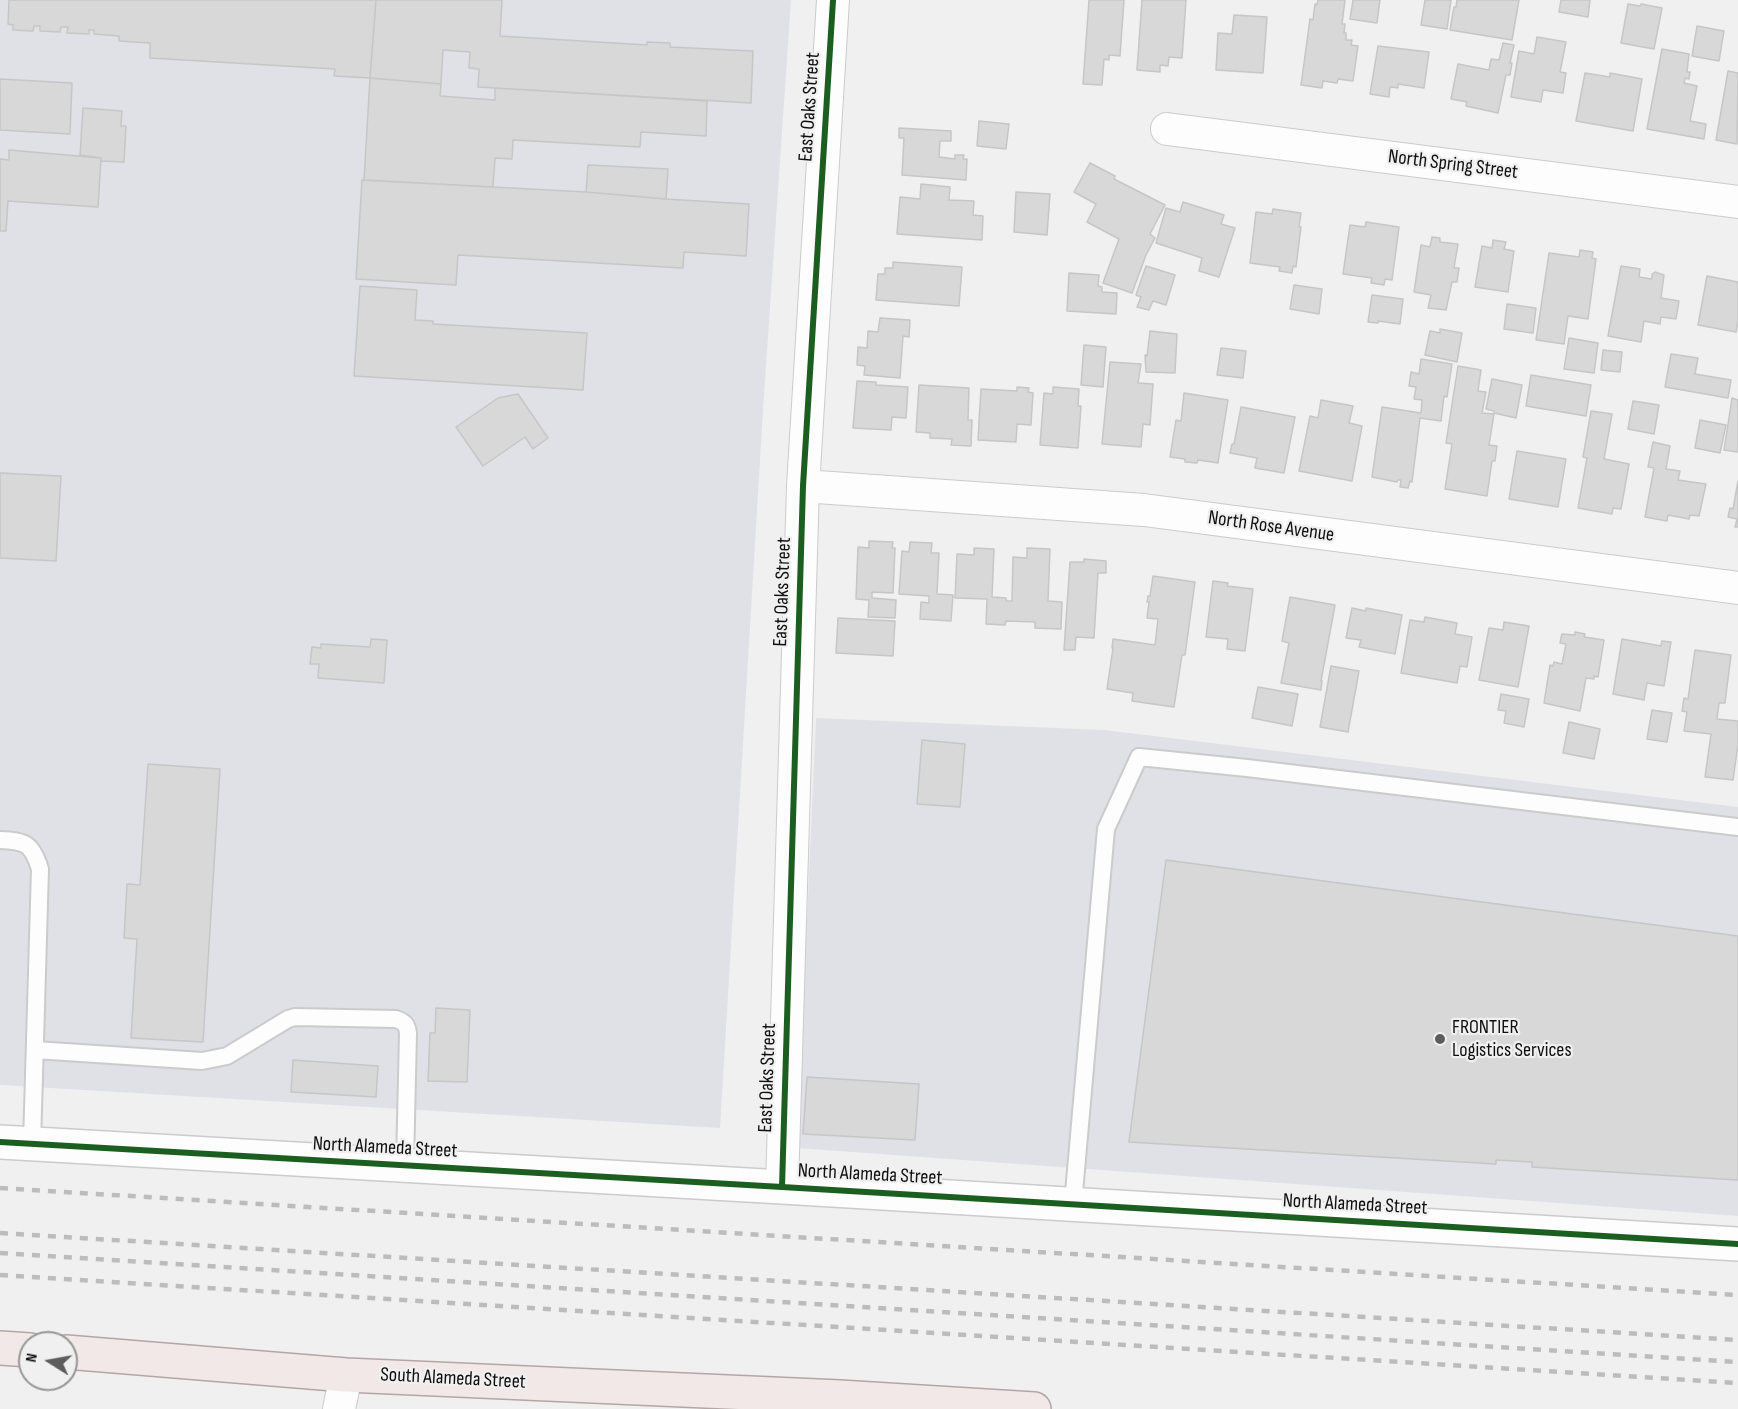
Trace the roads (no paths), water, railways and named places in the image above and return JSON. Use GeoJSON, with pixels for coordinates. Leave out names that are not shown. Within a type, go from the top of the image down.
{"type":"FeatureCollection","features":[{"type":"Feature","properties":{"kind":"main road"},"geometry":{"type":"LineString","coordinates":[[0,1348],[18,1349]]}},
{"type":"Feature","properties":{"kind":"main road","name":"South Alameda Street"},"geometry":{"type":"LineString","coordinates":[[78,1354],[346,1375],[839,1403]]}},
{"type":"Feature","properties":{"kind":"main road"},"geometry":{"type":"LineString","coordinates":[[839,1403],[1034,1409]]}},
{"type":"Feature","properties":{"kind":"street","name":"East Oaks Street"},"geometry":{"type":"LineString","coordinates":[[782,1187],[802,486],[834,0]]}},
{"type":"Feature","properties":{"kind":"street","name":"North Spring Street"},"geometry":{"type":"LineString","coordinates":[[1167,129],[1738,202]]}},
{"type":"Feature","properties":{"kind":"street","name":"North Rose Avenue"},"geometry":{"type":"LineString","coordinates":[[802,486],[1144,510],[1738,588]]}},
{"type":"Feature","properties":{"kind":"street","name":"North Alameda Street"},"geometry":{"type":"LineString","coordinates":[[0,1142],[1738,1244]]}},
{"type":"Feature","properties":{"kind":"street"},"geometry":{"type":"LineString","coordinates":[[339,1409],[346,1375]]}},
{"type":"Feature","properties":{"kind":"lane"},"geometry":{"type":"LineString","coordinates":[[1073,1204],[1106,829],[1138,757],[1738,827]]}},
{"type":"Feature","properties":{"kind":"lane"},"geometry":{"type":"LineString","coordinates":[[0,840],[24,843],[36,854],[40,869],[32,1144]]}},
{"type":"Feature","properties":{"kind":"lane"},"geometry":{"type":"LineString","coordinates":[[34,1050],[202,1061],[227,1056],[288,1018],[396,1019],[404,1022],[408,1027],[405,1165]]}},
{"type":"Feature","properties":{"kind":"railway"},"geometry":{"type":"LineString","coordinates":[[0,1188],[1738,1295]]}},
{"type":"Feature","properties":{"kind":"railway"},"geometry":{"type":"LineString","coordinates":[[0,1233],[1738,1340]]}},
{"type":"Feature","properties":{"kind":"railway"},"geometry":{"type":"LineString","coordinates":[[0,1253],[1738,1362]]}},
{"type":"Feature","properties":{"kind":"railway"},"geometry":{"type":"LineString","coordinates":[[0,1275],[1738,1383]]}},
{"type":"Feature","properties":{"kind":"place","name":"FRONTIER Logistics Services"},"geometry":{"type":"Point","coordinates":[1440,1039]}}]}
